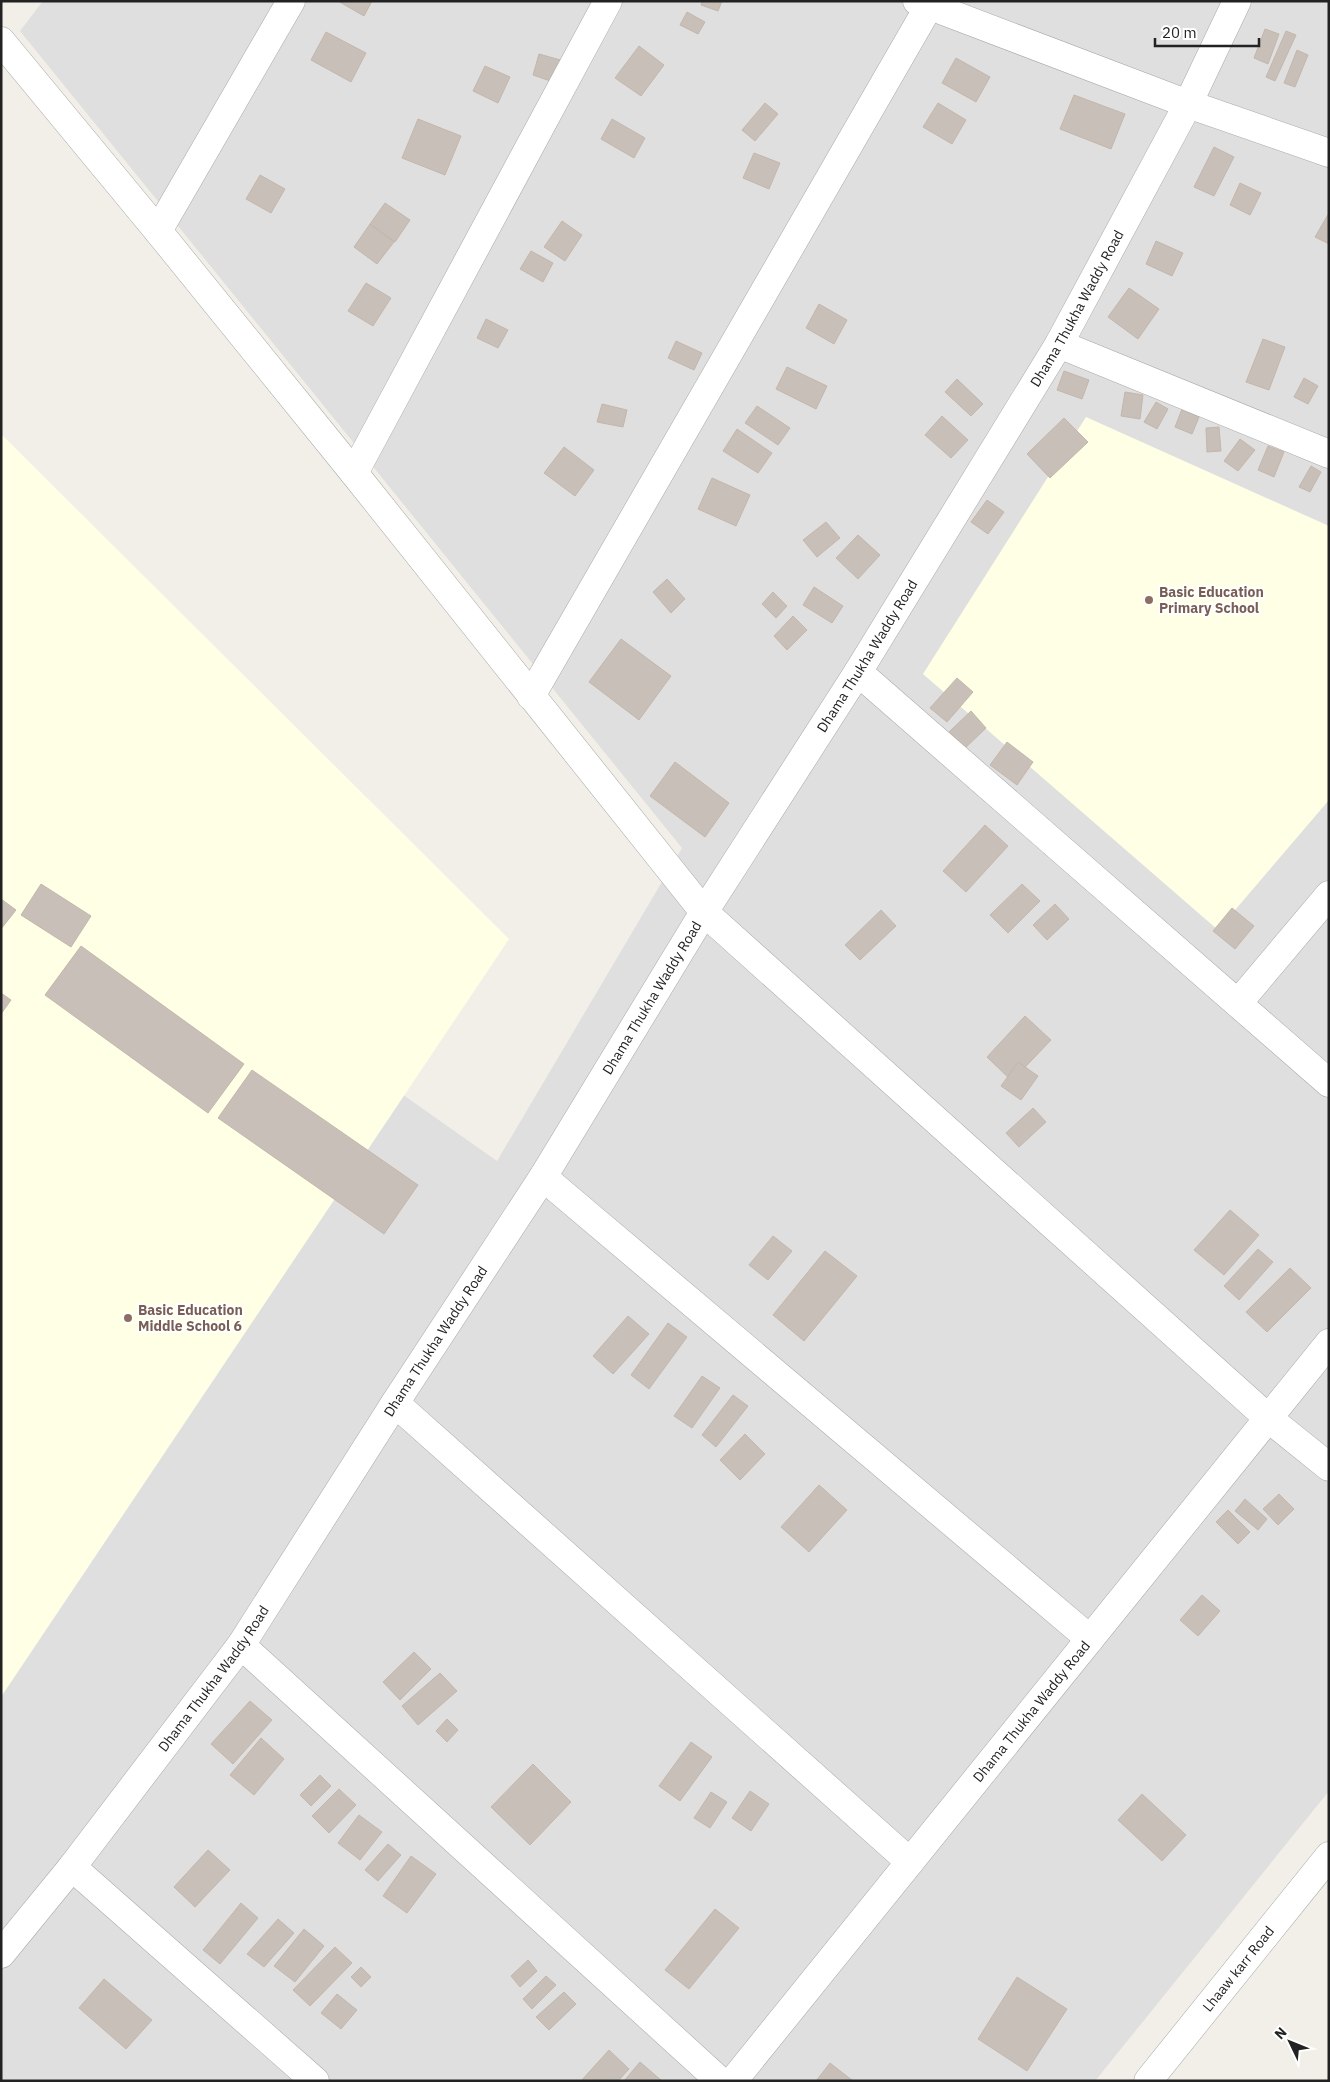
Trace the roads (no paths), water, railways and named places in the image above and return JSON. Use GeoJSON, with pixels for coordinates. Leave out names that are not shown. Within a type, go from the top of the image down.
{"type":"FeatureCollection","features":[{"type":"Feature","properties":{"kind":"street"},"geometry":{"type":"LineString","coordinates":[[158,230],[290,1]]}},
{"type":"Feature","properties":{"kind":"street"},"geometry":{"type":"LineString","coordinates":[[354,473],[608,1]]}},
{"type":"Feature","properties":{"kind":"street","name":"Dhama Thukha Waddy Road"},"geometry":{"type":"LineString","coordinates":[[1,1954],[72,1867],[240,1645],[543,1177],[704,912],[858,672],[1059,344],[1188,104],[1237,1]]}},
{"type":"Feature","properties":{"kind":"street"},"geometry":{"type":"LineString","coordinates":[[531,696],[923,4],[1188,104],[1329,153]]}},
{"type":"Feature","properties":{"kind":"street"},"geometry":{"type":"LineString","coordinates":[[1,41],[158,230],[704,912],[1268,1418],[1329,1467]]}},
{"type":"Feature","properties":{"kind":"street"},"geometry":{"type":"LineString","coordinates":[[1059,344],[1329,454]]}},
{"type":"Feature","properties":{"kind":"street"},"geometry":{"type":"LineString","coordinates":[[858,672],[1329,1083]]}},
{"type":"Feature","properties":{"kind":"street"},"geometry":{"type":"LineString","coordinates":[[1238,1003],[1329,895]]}},
{"type":"Feature","properties":{"kind":"street"},"geometry":{"type":"LineString","coordinates":[[543,1177],[1090,1639]]}},
{"type":"Feature","properties":{"kind":"street","name":"Dhama Thukha Waddy Road"},"geometry":{"type":"LineString","coordinates":[[733,2081],[1329,1343]]}},
{"type":"Feature","properties":{"kind":"street"},"geometry":{"type":"LineString","coordinates":[[395,1403],[910,1862]]}},
{"type":"Feature","properties":{"kind":"street"},"geometry":{"type":"LineString","coordinates":[[240,1645],[720,2081]]}},
{"type":"Feature","properties":{"kind":"street","name":"Lhaaw karr Road"},"geometry":{"type":"LineString","coordinates":[[1148,2081],[1329,1856]]}},
{"type":"Feature","properties":{"kind":"street"},"geometry":{"type":"LineString","coordinates":[[72,1867],[315,2081]]}},
{"type":"Feature","properties":{"kind":"place","name":"Basic Education Primary School"},"geometry":{"type":"Point","coordinates":[1149,600]}},
{"type":"Feature","properties":{"kind":"place","name":"Basic Education Middle School 6"},"geometry":{"type":"Point","coordinates":[128,1318]}}]}
